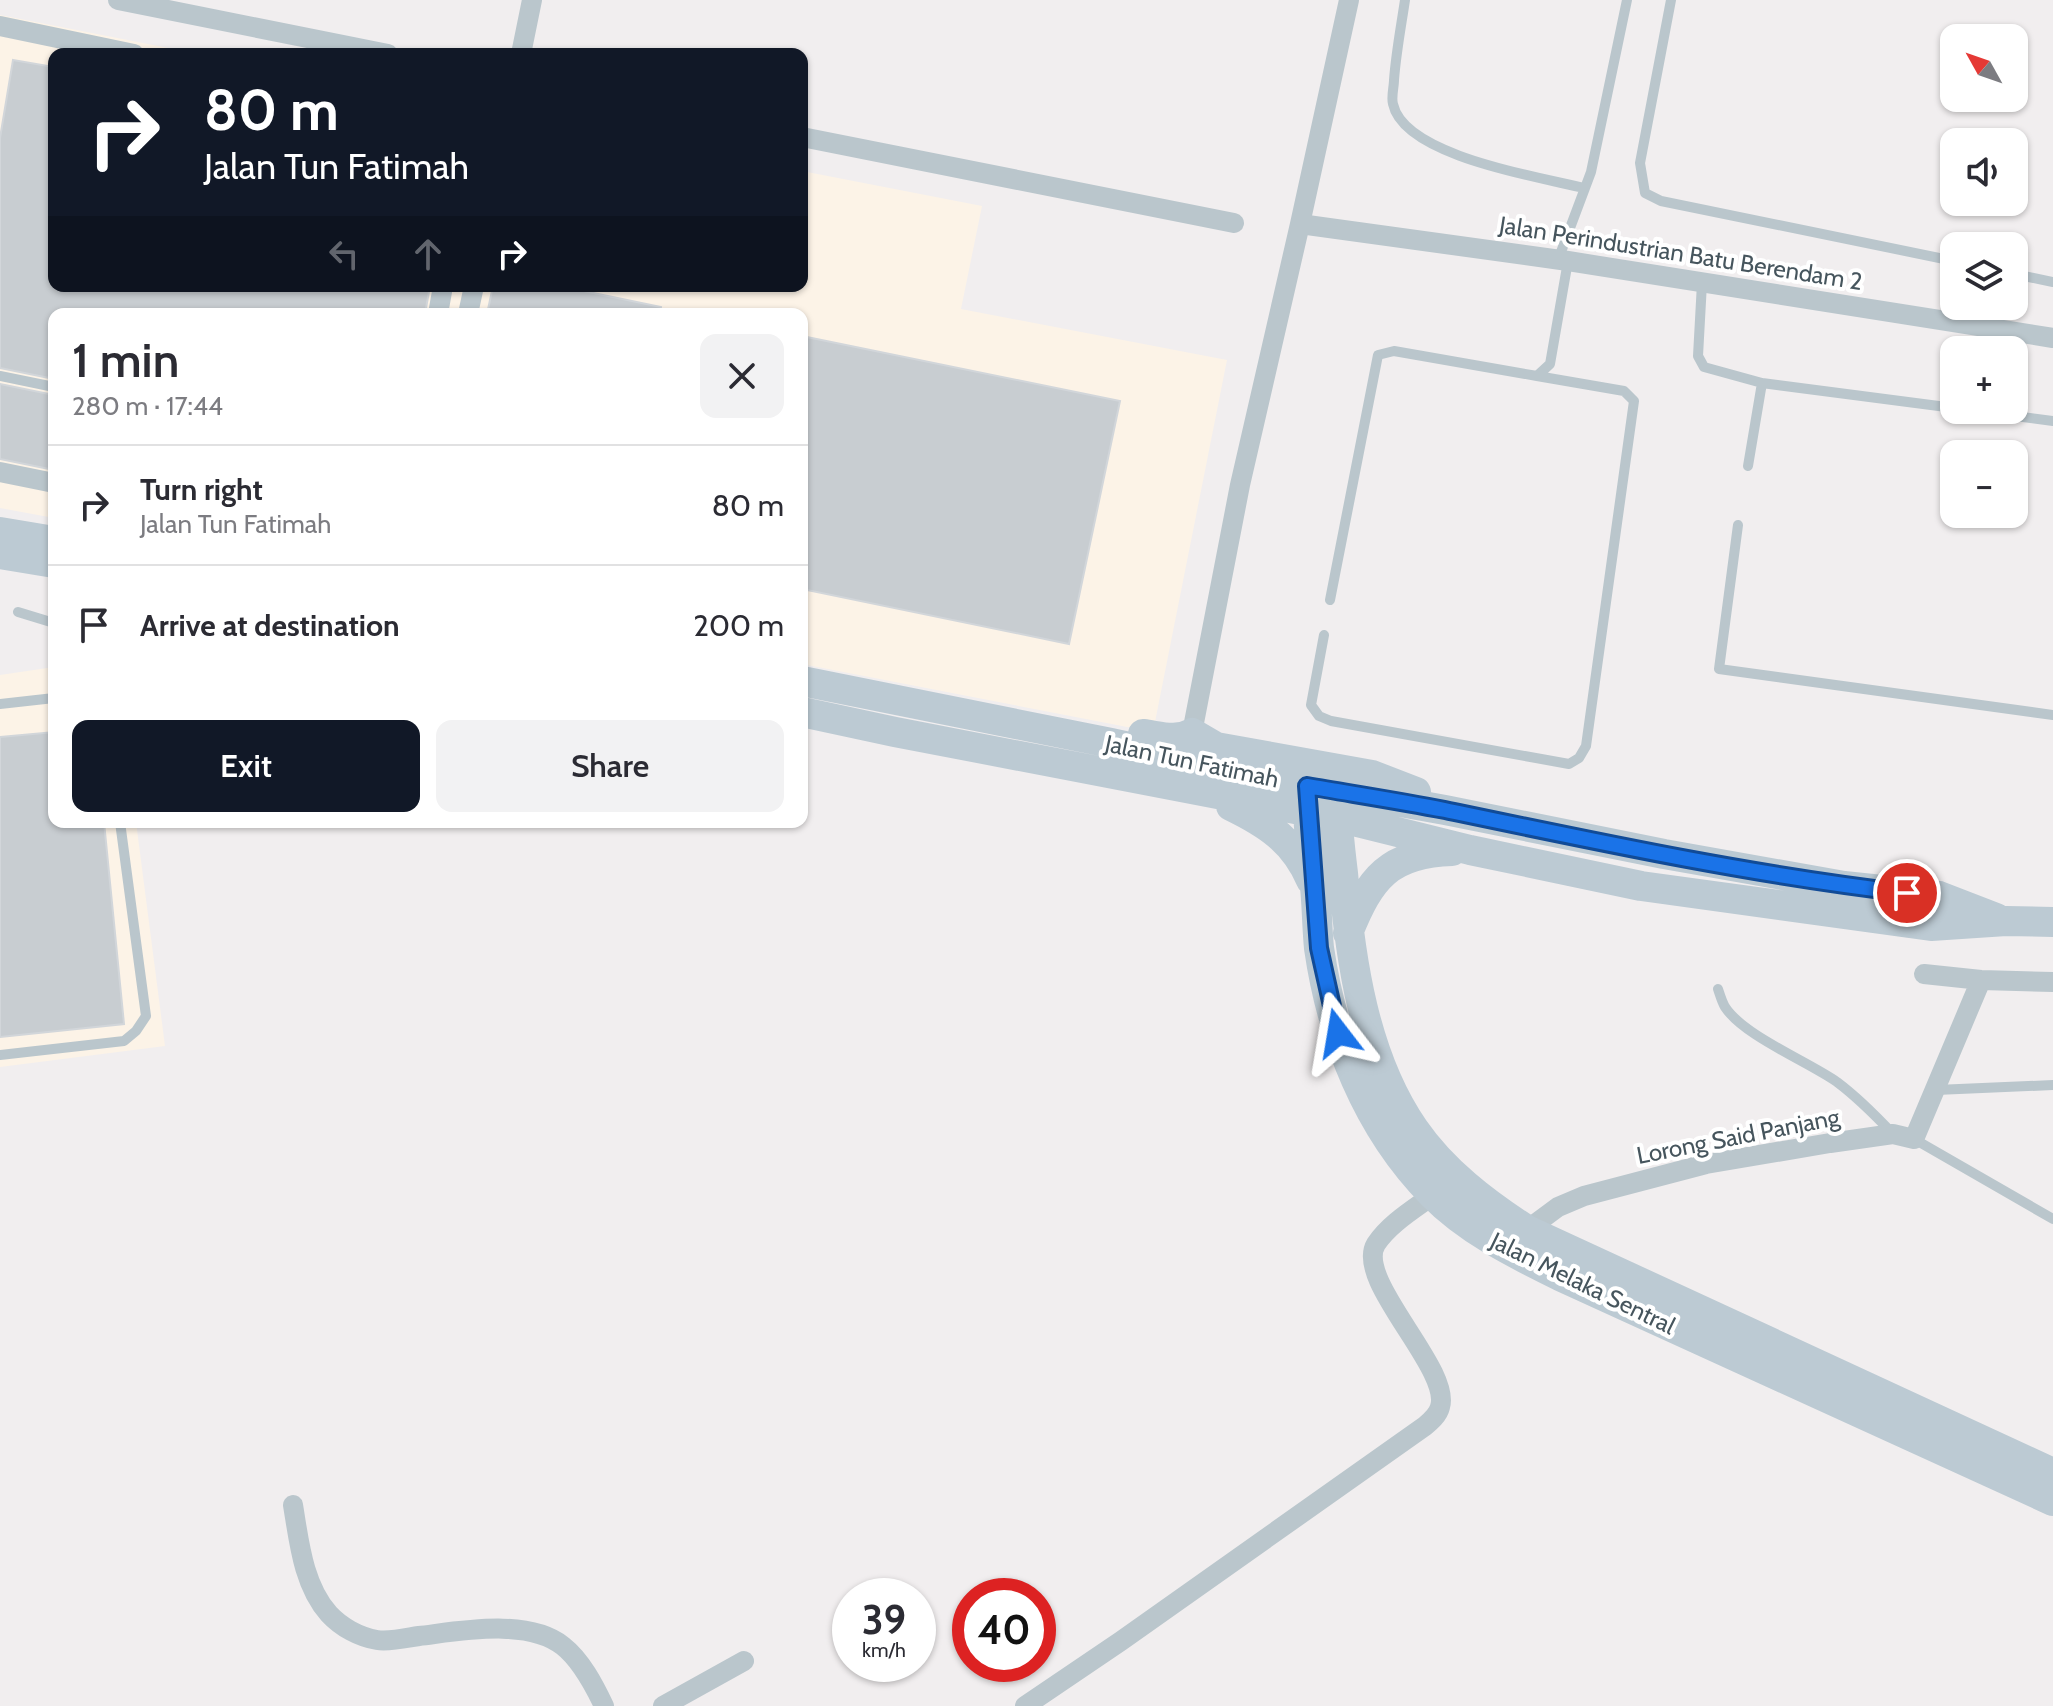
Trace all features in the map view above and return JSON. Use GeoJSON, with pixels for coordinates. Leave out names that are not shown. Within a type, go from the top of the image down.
{"type":"FeatureCollection","features":[{"type":"Feature","properties":{"kind":"main road"},"geometry":{"type":"LineString","coordinates":[[0,532],[48,540]]}},
{"type":"Feature","properties":{"kind":"main road"},"geometry":{"type":"LineString","coordinates":[[0,554],[48,562]]}},
{"type":"Feature","properties":{"kind":"main road","name":"Jalan Tun Fatimah"},"geometry":{"type":"LineString","coordinates":[[808,682],[1111,743],[1322,801],[1470,850],[1641,886],[1931,926],[2006,921],[2053,922]]}},
{"type":"Feature","properties":{"kind":"main road","name":"Jalan Tun Fatimah"},"geometry":{"type":"LineString","coordinates":[[808,713],[1193,789],[1445,810],[1844,886],[1939,896],[2006,921]]}},
{"type":"Feature","properties":{"kind":"main road"},"geometry":{"type":"LineString","coordinates":[[1111,743],[1120,736],[1137,734],[1173,739],[1192,733],[1216,747],[1372,775],[1415,791],[1445,810]]}},
{"type":"Feature","properties":{"kind":"main road"},"geometry":{"type":"LineString","coordinates":[[1193,789],[1234,807],[1278,833],[1299,856],[1315,887]]}},
{"type":"Feature","properties":{"kind":"main road","name":"Jalan Melaka Sentral"},"geometry":{"type":"LineString","coordinates":[[1322,801],[1315,887],[1319,948],[1338,1033],[1368,1104],[1399,1157],[1433,1195],[1499,1244],[1548,1270],[2053,1501]]}},
{"type":"Feature","properties":{"kind":"main road","name":"Jalan Melaka Sentral"},"geometry":{"type":"LineString","coordinates":[[1322,801],[1361,1001],[1374,1046],[1390,1089],[1414,1130],[1444,1166],[1478,1196],[1527,1230],[2053,1473]]}},
{"type":"Feature","properties":{"kind":"main road"},"geometry":{"type":"LineString","coordinates":[[1348,933],[1373,883],[1391,866],[1434,851],[1470,850]]}},
{"type":"Feature","properties":{"kind":"street"},"geometry":{"type":"LineString","coordinates":[[118,0],[358,48]]}},
{"type":"Feature","properties":{"kind":"street"},"geometry":{"type":"LineString","coordinates":[[522,48],[532,0]]}},
{"type":"Feature","properties":{"kind":"street"},"geometry":{"type":"LineString","coordinates":[[1192,733],[1240,485],[1349,0]]}},
{"type":"Feature","properties":{"kind":"street"},"geometry":{"type":"LineString","coordinates":[[0,26],[105,48]]}},
{"type":"Feature","properties":{"kind":"street"},"geometry":{"type":"LineString","coordinates":[[808,138],[1234,223]]}},
{"type":"Feature","properties":{"kind":"street","name":"Jalan Perindustrian Batu Berendam 2"},"geometry":{"type":"LineString","coordinates":[[1300,224],[1563,260],[2053,338]]}},
{"type":"Feature","properties":{"kind":"street"},"geometry":{"type":"LineString","coordinates":[[0,472],[48,482]]}},
{"type":"Feature","properties":{"kind":"street"},"geometry":{"type":"LineString","coordinates":[[1924,974],[1981,980],[2053,982]]}},
{"type":"Feature","properties":{"kind":"street"},"geometry":{"type":"LineString","coordinates":[[1914,1139],[1981,980]]}},
{"type":"Feature","properties":{"kind":"street","name":"Lorong Said Panjang"},"geometry":{"type":"LineString","coordinates":[[1527,1230],[1558,1207],[1584,1196],[1706,1164],[1893,1134],[1914,1139]]}},
{"type":"Feature","properties":{"kind":"street"},"geometry":{"type":"LineString","coordinates":[[1025,1706],[1324,1499],[1435,1417],[1441,1405],[1440,1389],[1391,1305],[1373,1262],[1375,1246],[1390,1229],[1433,1195]]}},
{"type":"Feature","properties":{"kind":"street"},"geometry":{"type":"LineString","coordinates":[[293,1505],[302,1558],[314,1588],[328,1613],[350,1632],[377,1640],[463,1630],[511,1629],[539,1633],[562,1645],[582,1667],[604,1706]]}},
{"type":"Feature","properties":{"kind":"street"},"geometry":{"type":"LineString","coordinates":[[663,1706],[744,1661]]}},
{"type":"Feature","properties":{"kind":"lane"},"geometry":{"type":"LineString","coordinates":[[1405,0],[1392,102],[1398,117],[1421,140],[1482,164],[1584,188]]}},
{"type":"Feature","properties":{"kind":"lane"},"geometry":{"type":"LineString","coordinates":[[1537,376],[1550,364],[1563,260],[1591,172],[1627,0]]}},
{"type":"Feature","properties":{"kind":"lane"},"geometry":{"type":"LineString","coordinates":[[1671,0],[1640,163],[1645,193],[1661,201],[1940,258]]}},
{"type":"Feature","properties":{"kind":"lane"},"geometry":{"type":"LineString","coordinates":[[2028,277],[2053,282]]}},
{"type":"Feature","properties":{"kind":"lane"},"geometry":{"type":"LineString","coordinates":[[1702,283],[1698,356],[1704,367],[1762,383],[1940,406]]}},
{"type":"Feature","properties":{"kind":"lane"},"geometry":{"type":"LineString","coordinates":[[1324,635],[1311,705],[1319,716],[1331,721],[1569,764],[1579,758],[1586,746],[1634,401],[1624,391],[1394,351],[1378,355],[1330,600]]}},
{"type":"Feature","properties":{"kind":"lane"},"geometry":{"type":"LineString","coordinates":[[0,376],[48,386]]}},
{"type":"Feature","properties":{"kind":"lane"},"geometry":{"type":"LineString","coordinates":[[1748,466],[1762,383]]}},
{"type":"Feature","properties":{"kind":"lane"},"geometry":{"type":"LineString","coordinates":[[2028,418],[2053,421]]}},
{"type":"Feature","properties":{"kind":"lane"},"geometry":{"type":"LineString","coordinates":[[1738,525],[1719,669],[2053,715]]}},
{"type":"Feature","properties":{"kind":"lane"},"geometry":{"type":"LineString","coordinates":[[18,612],[48,621]]}},
{"type":"Feature","properties":{"kind":"lane"},"geometry":{"type":"LineString","coordinates":[[0,704],[48,699]]}},
{"type":"Feature","properties":{"kind":"lane"},"geometry":{"type":"LineString","coordinates":[[0,1055],[124,1041],[136,1031],[146,1016],[121,828]]}},
{"type":"Feature","properties":{"kind":"lane"},"geometry":{"type":"LineString","coordinates":[[1718,989],[1723,1004],[1734,1017],[1836,1081],[1893,1134]]}},
{"type":"Feature","properties":{"kind":"lane"},"geometry":{"type":"LineString","coordinates":[[1936,1090],[2053,1085]]}},
{"type":"Feature","properties":{"kind":"lane"},"geometry":{"type":"LineString","coordinates":[[1914,1139],[2053,1219]]}},
{"type":"Feature","properties":{"kind":"shaded area"},"geometry":{"type":"Polygon","coordinates":[[[0,15],[168,48],[48,48],[48,292],[808,292],[808,172],[982,206],[961,309],[1227,360],[1153,732],[808,665],[808,308],[48,308],[48,517],[0,508],[0,15]]]}},
{"type":"Feature","properties":{"kind":"shaded area"},"geometry":{"type":"Polygon","coordinates":[[[48,668],[48,828],[137,828],[165,1046],[0,1067],[0,675],[48,668]]]}},
{"type":"Feature","properties":{"kind":"building"},"geometry":{"type":"Polygon","coordinates":[[[13,60],[48,66],[48,292],[429,292],[426,308],[48,308],[48,378],[0,368],[0,138],[13,60]]]}},
{"type":"Feature","properties":{"kind":"building"},"geometry":{"type":"Polygon","coordinates":[[[492,292],[589,292],[661,307],[661,308],[488,308],[492,292]]]}},
{"type":"Feature","properties":{"kind":"building"},"geometry":{"type":"Polygon","coordinates":[[[808,337],[1120,401],[1069,644],[808,590],[808,337]]]}},
{"type":"Feature","properties":{"kind":"building"},"geometry":{"type":"Polygon","coordinates":[[[0,384],[48,394],[48,469],[0,459],[0,384]]]}},
{"type":"Feature","properties":{"kind":"building"},"geometry":{"type":"Polygon","coordinates":[[[48,733],[48,828],[105,828],[124,1024],[0,1037],[0,737],[48,733]]]}},
{"type":"Feature","properties":{"kind":"route"},"geometry":{"type":"LineString","coordinates":[[1338,1033],[1319,948],[1307,786],[1664,854],[1844,886],[1907,893]]}}]}
